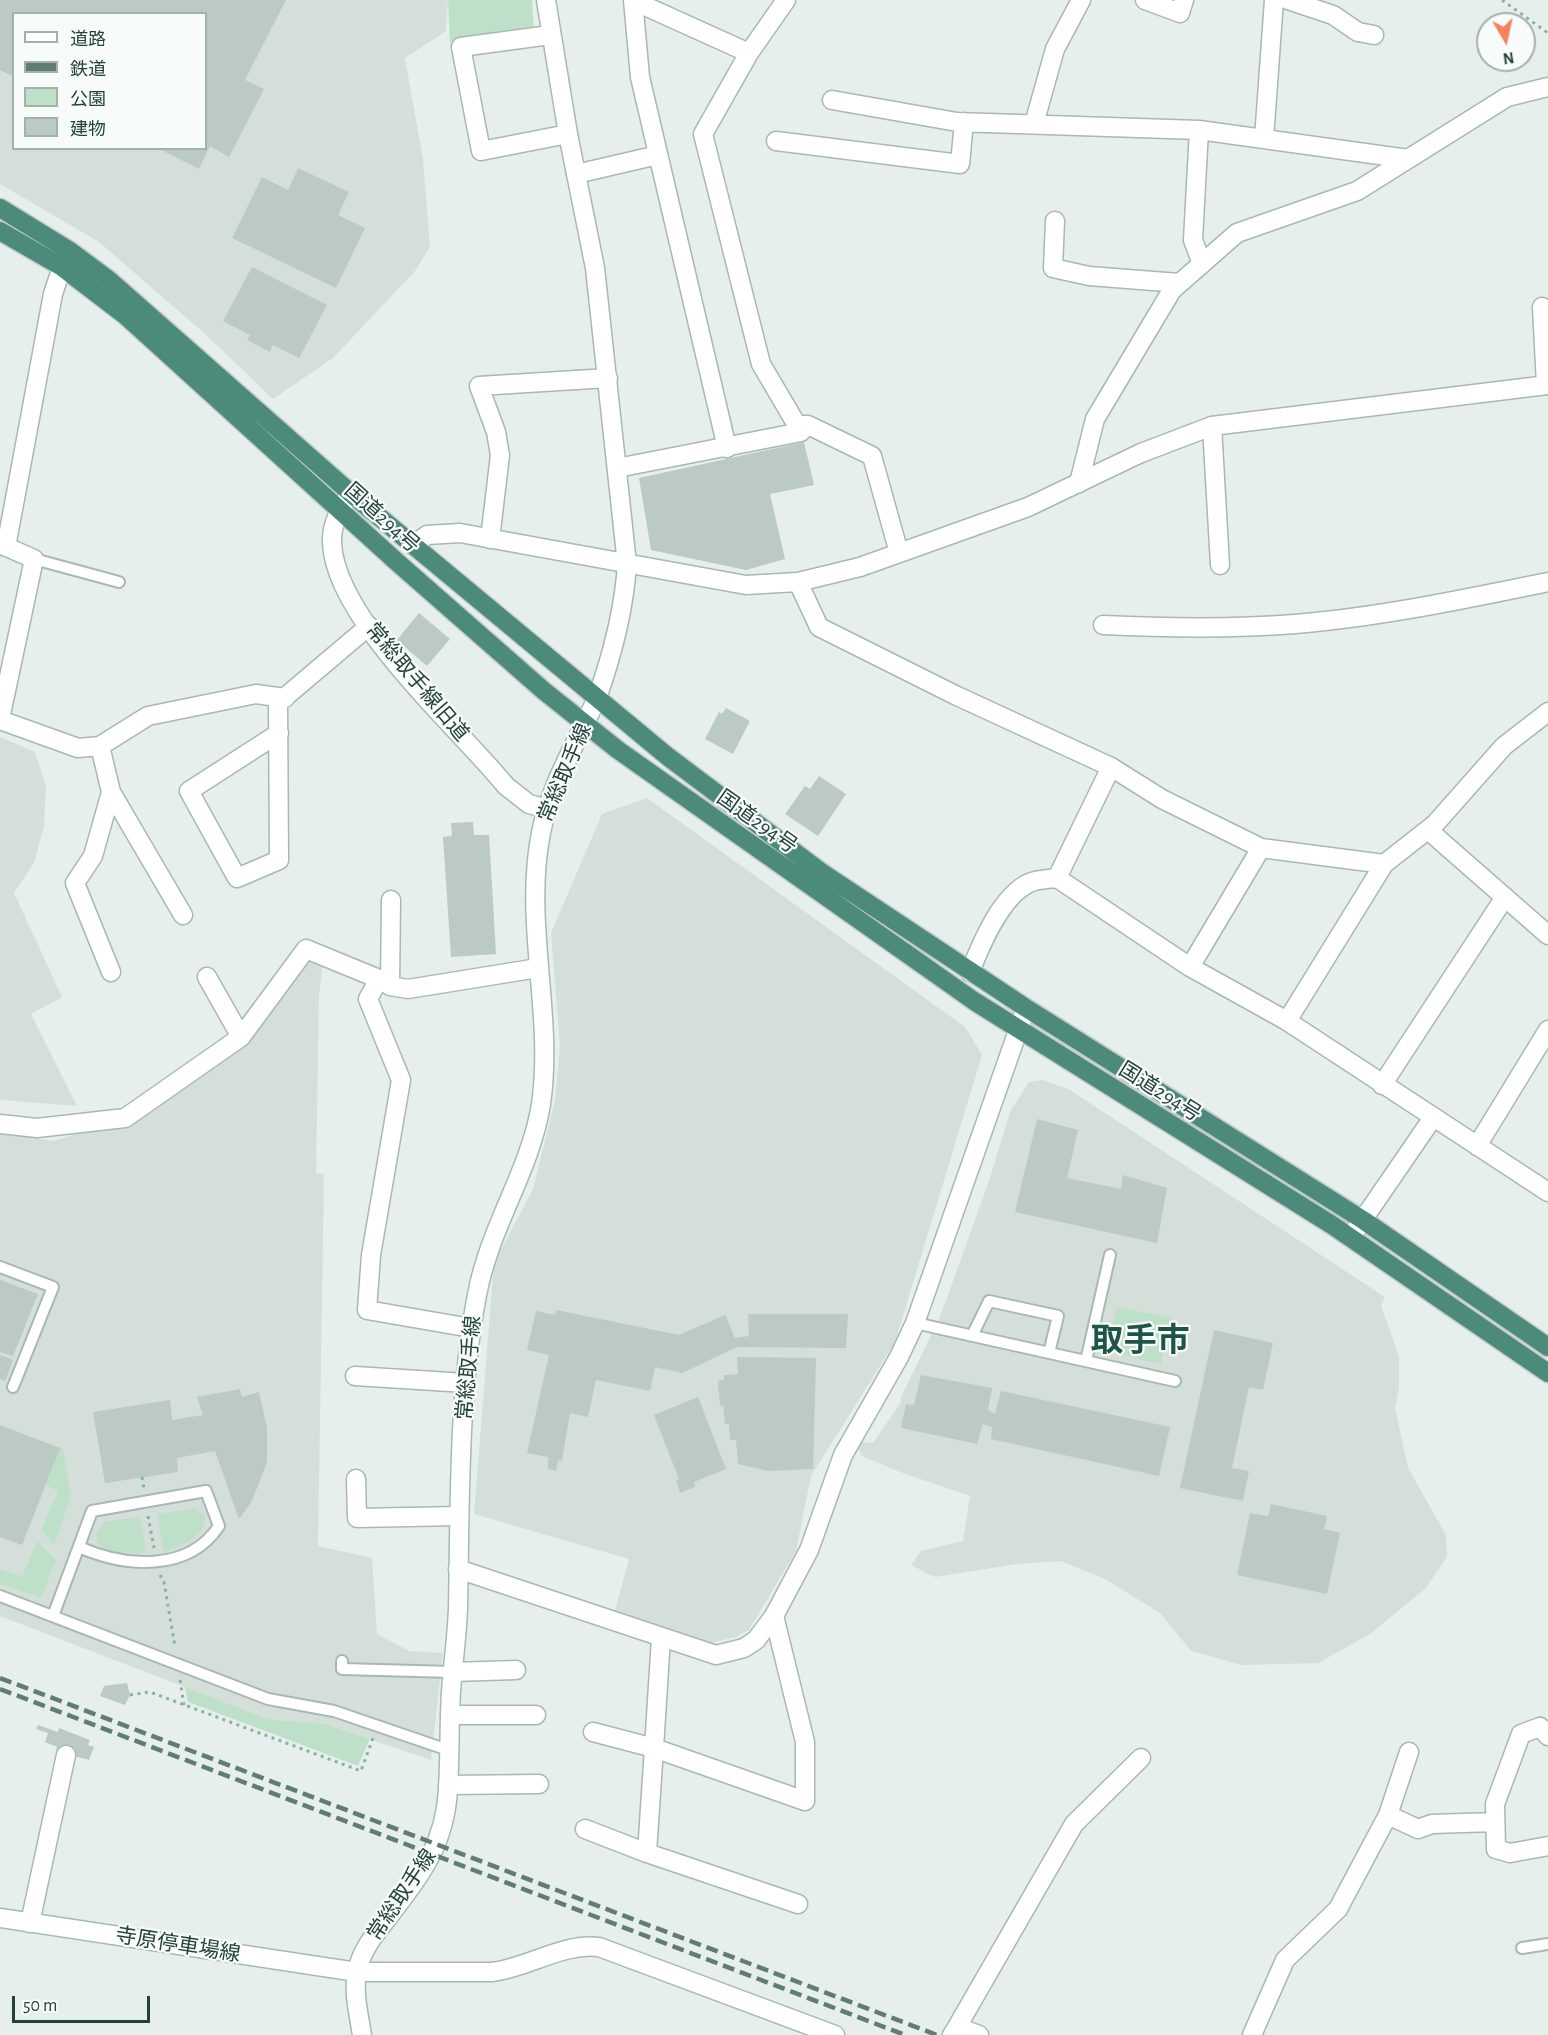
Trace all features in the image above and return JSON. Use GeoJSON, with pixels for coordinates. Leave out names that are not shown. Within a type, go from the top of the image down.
{"type":"FeatureCollection","features":[{"type":"Feature","properties":{"kind":"highway","name":"国道294号"},"geometry":{"type":"LineString","coordinates":[[0,208],[70,251],[125,293],[351,493],[597,698],[667,756],[822,872],[970,972],[1363,1220],[1548,1347]]}},
{"type":"Feature","properties":{"kind":"highway","name":"国道294号"},"geometry":{"type":"LineString","coordinates":[[0,231],[62,267],[126,316],[339,510],[585,724],[837,907],[1018,1030],[1351,1237],[1548,1373]]}},
{"type":"Feature","properties":{"kind":"street","name":"常総取手線"},"geometry":{"type":"LineString","coordinates":[[362,2035],[356,1991],[360,1961],[376,1933],[433,1855],[443,1827],[448,1785],[450,1715],[458,1622],[459,1516],[471,1328],[483,1265],[532,1140],[544,1074],[536,886],[539,841],[547,809],[565,763],[597,698],[619,632],[624,603],[627,564],[595,268],[568,134],[546,0]]}},
{"type":"Feature","properties":{"kind":"street"},"geometry":{"type":"LineString","coordinates":[[617,468],[801,432],[761,364],[703,134],[750,53],[786,0]]}},
{"type":"Feature","properties":{"kind":"street"},"geometry":{"type":"LineString","coordinates":[[1034,124],[1055,49],[1081,0]]}},
{"type":"Feature","properties":{"kind":"street"},"geometry":{"type":"LineString","coordinates":[[1145,0],[1180,13],[1184,0]]}},
{"type":"Feature","properties":{"kind":"street"},"geometry":{"type":"LineString","coordinates":[[1264,139],[1274,0]]}},
{"type":"Feature","properties":{"kind":"street"},"geometry":{"type":"LineString","coordinates":[[1288,0],[1333,15],[1358,32],[1374,35]]}},
{"type":"Feature","properties":{"kind":"street"},"geometry":{"type":"LineString","coordinates":[[727,448],[640,77],[634,1],[750,53]]}},
{"type":"Feature","properties":{"kind":"street"},"geometry":{"type":"LineString","coordinates":[[550,35],[461,47],[481,151],[568,134]]}},
{"type":"Feature","properties":{"kind":"street"},"geometry":{"type":"LineString","coordinates":[[1079,483],[1095,419],[1172,290],[1237,233],[1357,191],[1507,97],[1548,87]]}},
{"type":"Feature","properties":{"kind":"street"},"geometry":{"type":"LineString","coordinates":[[832,100],[964,122],[1199,130],[1408,159]]}},
{"type":"Feature","properties":{"kind":"street"},"geometry":{"type":"LineString","coordinates":[[776,141],[960,164],[964,122]]}},
{"type":"Feature","properties":{"kind":"street"},"geometry":{"type":"LineString","coordinates":[[1199,130],[1193,240],[1202,264]]}},
{"type":"Feature","properties":{"kind":"street"},"geometry":{"type":"LineString","coordinates":[[576,174],[658,155]]}},
{"type":"Feature","properties":{"kind":"street"},"geometry":{"type":"LineString","coordinates":[[1055,221],[1053,268],[1089,276],[1179,283]]}},
{"type":"Feature","properties":{"kind":"street"},"geometry":{"type":"LineString","coordinates":[[62,267],[52,294],[3,546],[34,559],[0,719],[78,748],[100,746],[148,716],[256,694],[285,698]]}},
{"type":"Feature","properties":{"kind":"street"},"geometry":{"type":"LineString","coordinates":[[413,545],[426,535],[445,532],[490,538],[746,585],[798,582],[860,567],[1028,507],[1142,453],[1212,426],[1547,385],[1542,307]]}},
{"type":"Feature","properties":{"kind":"street"},"geometry":{"type":"LineString","coordinates":[[490,538],[500,455],[496,432],[479,386],[608,378]]}},
{"type":"Feature","properties":{"kind":"street"},"geometry":{"type":"LineString","coordinates":[[797,425],[808,425],[872,456],[899,553]]}},
{"type":"Feature","properties":{"kind":"street"},"geometry":{"type":"LineString","coordinates":[[1212,426],[1220,565]]}},
{"type":"Feature","properties":{"kind":"street","name":"常総取手線旧道"},"geometry":{"type":"LineString","coordinates":[[351,493],[334,521],[332,551],[352,601],[385,651],[514,795],[529,804],[547,809]]}},
{"type":"Feature","properties":{"kind":"street"},"geometry":{"type":"LineString","coordinates":[[798,582],[819,627],[955,695],[1111,767],[1162,799],[1261,848],[1384,864]]}},
{"type":"Feature","properties":{"kind":"street"},"geometry":{"type":"LineString","coordinates":[[1103,625],[1178,628],[1296,624],[1412,609],[1548,582]]}},
{"type":"Feature","properties":{"kind":"street"},"geometry":{"type":"LineString","coordinates":[[279,733],[189,791],[237,878],[279,860],[279,733],[278,703],[369,626]]}},
{"type":"Feature","properties":{"kind":"street"},"geometry":{"type":"LineString","coordinates":[[1287,1021],[1384,864],[1428,830],[1504,746],[1548,712]]}},
{"type":"Feature","properties":{"kind":"street"},"geometry":{"type":"LineString","coordinates":[[100,746],[111,792],[183,915]]}},
{"type":"Feature","properties":{"kind":"street"},"geometry":{"type":"LineString","coordinates":[[1057,878],[1111,767]]}},
{"type":"Feature","properties":{"kind":"street"},"geometry":{"type":"LineString","coordinates":[[111,792],[93,856],[75,883],[111,972]]}},
{"type":"Feature","properties":{"kind":"street"},"geometry":{"type":"LineString","coordinates":[[1428,830],[1548,935]]}},
{"type":"Feature","properties":{"kind":"street"},"geometry":{"type":"LineString","coordinates":[[1190,967],[1261,848]]}},
{"type":"Feature","properties":{"kind":"street"},"geometry":{"type":"LineString","coordinates":[[970,972],[981,944],[1010,898],[1030,882],[1057,878],[1190,967],[1287,1021],[1432,1119],[1548,1192]]}},
{"type":"Feature","properties":{"kind":"street"},"geometry":{"type":"LineString","coordinates":[[1382,1085],[1505,897]]}},
{"type":"Feature","properties":{"kind":"street"},"geometry":{"type":"LineString","coordinates":[[391,900],[385,982],[368,999],[401,1080],[371,1255],[366,1310],[471,1328]]}},
{"type":"Feature","properties":{"kind":"street"},"geometry":{"type":"LineString","coordinates":[[0,1124],[37,1128],[125,1118],[241,1037],[306,950],[408,989],[538,969]]}},
{"type":"Feature","properties":{"kind":"street"},"geometry":{"type":"LineString","coordinates":[[207,977],[241,1037]]}},
{"type":"Feature","properties":{"kind":"street"},"geometry":{"type":"LineString","coordinates":[[458,1569],[716,1655],[729,1654],[756,1640],[774,1616],[809,1550],[843,1455],[899,1357],[915,1323],[1026,1008]]}},
{"type":"Feature","properties":{"kind":"street"},"geometry":{"type":"LineString","coordinates":[[1477,1146],[1541,1057],[1548,1030]]}},
{"type":"Feature","properties":{"kind":"street"},"geometry":{"type":"LineString","coordinates":[[1351,1237],[1432,1119]]}},
{"type":"Feature","properties":{"kind":"street"},"geometry":{"type":"LineString","coordinates":[[355,1377],[466,1383]]}},
{"type":"Feature","properties":{"kind":"street"},"geometry":{"type":"LineString","coordinates":[[356,1479],[357,1518],[459,1516]]}},
{"type":"Feature","properties":{"kind":"street"},"geometry":{"type":"LineString","coordinates":[[593,1732],[654,1748],[804,1801],[806,1742],[774,1616]]}},
{"type":"Feature","properties":{"kind":"street"},"geometry":{"type":"LineString","coordinates":[[646,1853],[661,1638]]}},
{"type":"Feature","properties":{"kind":"street"},"geometry":{"type":"LineString","coordinates":[[453,1672],[516,1670]]}},
{"type":"Feature","properties":{"kind":"street"},"geometry":{"type":"LineString","coordinates":[[450,1715],[536,1715]]}},
{"type":"Feature","properties":{"kind":"street"},"geometry":{"type":"LineString","coordinates":[[1548,1736],[1540,1727],[1521,1734],[1495,1804],[1496,1849],[1510,1853],[1548,1846]]}},
{"type":"Feature","properties":{"kind":"street"},"geometry":{"type":"LineString","coordinates":[[1252,2035],[1285,1960],[1338,1909],[1388,1815],[1409,1752]]}},
{"type":"Feature","properties":{"kind":"street"},"geometry":{"type":"LineString","coordinates":[[30,1923],[66,1755]]}},
{"type":"Feature","properties":{"kind":"street"},"geometry":{"type":"LineString","coordinates":[[979,2035],[955,2031],[1074,1824],[1141,1758]]}},
{"type":"Feature","properties":{"kind":"street"},"geometry":{"type":"LineString","coordinates":[[448,1785],[539,1784]]}},
{"type":"Feature","properties":{"kind":"street"},"geometry":{"type":"LineString","coordinates":[[1388,1815],[1418,1829],[1432,1824],[1495,1822]]}},
{"type":"Feature","properties":{"kind":"street"},"geometry":{"type":"LineString","coordinates":[[585,1829],[646,1853],[798,1904]]}},
{"type":"Feature","properties":{"kind":"street","name":"寺原停車場線"},"geometry":{"type":"LineString","coordinates":[[0,1918],[357,1972],[507,1971],[565,1950],[587,1946],[598,1947],[835,2035]]}},
{"type":"Feature","properties":{"kind":"lane"},"geometry":{"type":"LineString","coordinates":[[34,559],[119,582]]}},
{"type":"Feature","properties":{"kind":"lane"},"geometry":{"type":"LineString","coordinates":[[1086,1361],[1110,1255]]}},
{"type":"Feature","properties":{"kind":"lane"},"geometry":{"type":"LineString","coordinates":[[0,1267],[53,1287],[13,1387]]}},
{"type":"Feature","properties":{"kind":"lane"},"geometry":{"type":"LineString","coordinates":[[972,1336],[989,1301],[1058,1316],[1049,1353]]}},
{"type":"Feature","properties":{"kind":"lane"},"geometry":{"type":"LineString","coordinates":[[915,1323],[1175,1381]]}},
{"type":"Feature","properties":{"kind":"lane"},"geometry":{"type":"LineString","coordinates":[[53,1616],[92,1511],[206,1491],[219,1526],[205,1542],[185,1553],[157,1562],[119,1561],[79,1547]]}},
{"type":"Feature","properties":{"kind":"lane"},"geometry":{"type":"LineString","coordinates":[[0,1596],[268,1699],[334,1711],[448,1750]]}},
{"type":"Feature","properties":{"kind":"lane"},"geometry":{"type":"LineString","coordinates":[[342,1661],[342,1669],[453,1672]]}},
{"type":"Feature","properties":{"kind":"lane"},"geometry":{"type":"LineString","coordinates":[[1522,1948],[1548,1944]]}},
{"type":"Feature","properties":{"kind":"path"},"geometry":{"type":"LineString","coordinates":[[1502,0],[1548,33]]}},
{"type":"Feature","properties":{"kind":"path"},"geometry":{"type":"LineString","coordinates":[[142,1477],[157,1562],[164,1582],[184,1705]]}},
{"type":"Feature","properties":{"kind":"path"},"geometry":{"type":"LineString","coordinates":[[130,1695],[150,1692],[360,1771],[378,1725]]}},
{"type":"Feature","properties":{"kind":"shaded area"},"geometry":{"type":"Polygon","coordinates":[[[0,0],[448,0],[446,31],[405,58],[423,160],[430,247],[415,271],[333,358],[273,399],[204,333],[99,242],[0,184],[0,0]]]}},
{"type":"Feature","properties":{"kind":"shaded area"},"geometry":{"type":"Polygon","coordinates":[[[0,737],[35,752],[46,786],[44,826],[34,863],[14,893],[62,997],[31,1014],[77,1106],[0,1100],[0,737]]]}},
{"type":"Feature","properties":{"kind":"shaded area"},"geometry":{"type":"Polygon","coordinates":[[[647,798],[965,1027],[982,1055],[895,1342],[811,1476],[796,1551],[749,1630],[735,1637],[704,1645],[614,1614],[629,1559],[474,1514],[494,1263],[533,1189],[555,1100],[560,1046],[551,933],[602,814],[647,798]]]}},
{"type":"Feature","properties":{"kind":"shaded area"},"geometry":{"type":"Polygon","coordinates":[[[310,957],[323,962],[319,995],[316,1173],[324,1174],[318,1546],[372,1558],[377,1634],[409,1651],[443,1653],[431,1760],[325,1724],[268,1719],[0,1616],[0,1132],[53,1141],[152,1110],[310,957]]]}},
{"type":"Feature","properties":{"kind":"shaded area"},"geometry":{"type":"Polygon","coordinates":[[[1043,1080],[1070,1090],[1385,1297],[1381,1306],[1399,1356],[1399,1388],[1395,1408],[1408,1468],[1446,1535],[1447,1557],[1425,1589],[1370,1634],[1318,1663],[1242,1665],[1191,1651],[1160,1613],[1107,1580],[1061,1561],[1017,1564],[935,1577],[911,1565],[921,1551],[963,1541],[970,1496],[900,1472],[862,1456],[857,1446],[861,1442],[873,1443],[901,1402],[901,1397],[940,1317],[989,1181],[1010,1112],[1029,1082],[1043,1080]]]}},
{"type":"Feature","properties":{"kind":"green space"},"geometry":{"type":"Polygon","coordinates":[[[448,0],[532,0],[534,31],[450,43],[448,0]]]}},
{"type":"Feature","properties":{"kind":"green space"},"geometry":{"type":"Polygon","coordinates":[[[1117,1307],[1171,1318],[1161,1364],[1105,1351],[1117,1307]]]}},
{"type":"Feature","properties":{"kind":"green space"},"geometry":{"type":"Polygon","coordinates":[[[60,1448],[63,1449],[71,1497],[54,1545],[41,1530],[58,1491],[46,1485],[60,1448]]]}},
{"type":"Feature","properties":{"kind":"green space"},"geometry":{"type":"Polygon","coordinates":[[[194,1508],[205,1516],[205,1523],[198,1535],[185,1544],[164,1552],[157,1514],[194,1508]]]}},
{"type":"Feature","properties":{"kind":"green space"},"geometry":{"type":"Polygon","coordinates":[[[140,1517],[146,1554],[108,1551],[98,1545],[96,1534],[104,1522],[140,1517]]]}},
{"type":"Feature","properties":{"kind":"green space"},"geometry":{"type":"Polygon","coordinates":[[[37,1541],[56,1560],[41,1598],[0,1584],[0,1569],[22,1577],[37,1541]]]}},
{"type":"Feature","properties":{"kind":"green space"},"geometry":{"type":"Polygon","coordinates":[[[185,1687],[268,1719],[325,1724],[370,1739],[358,1766],[188,1702],[185,1687]]]}},
{"type":"Feature","properties":{"kind":"building"},"geometry":{"type":"Polygon","coordinates":[[[0,0],[286,0],[245,80],[264,89],[229,157],[210,146],[199,169],[161,150],[207,150],[207,12],[12,12],[12,76],[0,70],[0,0]]]}},
{"type":"Feature","properties":{"kind":"building"},"geometry":{"type":"Polygon","coordinates":[[[298,168],[349,192],[338,215],[365,228],[336,288],[232,238],[262,177],[288,190],[298,168]]]}},
{"type":"Feature","properties":{"kind":"building"},"geometry":{"type":"Polygon","coordinates":[[[252,267],[327,305],[299,358],[273,345],[270,352],[247,340],[250,335],[223,321],[252,267]]]}},
{"type":"Feature","properties":{"kind":"building"},"geometry":{"type":"Polygon","coordinates":[[[804,442],[814,485],[770,494],[785,559],[746,570],[651,550],[639,478],[804,442]]]}},
{"type":"Feature","properties":{"kind":"building"},"geometry":{"type":"Polygon","coordinates":[[[419,613],[450,639],[427,666],[397,640],[419,613]]]}},
{"type":"Feature","properties":{"kind":"building"},"geometry":{"type":"Polygon","coordinates":[[[726,708],[750,721],[733,754],[705,739],[719,712],[722,714],[726,708]]]}},
{"type":"Feature","properties":{"kind":"building"},"geometry":{"type":"Polygon","coordinates":[[[819,776],[846,794],[818,836],[785,814],[805,786],[810,789],[819,776]]]}},
{"type":"Feature","properties":{"kind":"building"},"geometry":{"type":"Polygon","coordinates":[[[473,822],[474,835],[489,835],[496,954],[451,957],[443,837],[452,836],[451,823],[473,822]]]}},
{"type":"Feature","properties":{"kind":"building"},"geometry":{"type":"Polygon","coordinates":[[[1037,1119],[1078,1130],[1067,1178],[1121,1189],[1123,1175],[1167,1188],[1157,1243],[1015,1212],[1037,1119]]]}},
{"type":"Feature","properties":{"kind":"building"},"geometry":{"type":"Polygon","coordinates":[[[0,1280],[38,1294],[13,1356],[0,1352],[0,1280]]]}},
{"type":"Feature","properties":{"kind":"building"},"geometry":{"type":"Polygon","coordinates":[[[556,1310],[679,1335],[725,1315],[735,1338],[749,1336],[748,1314],[848,1314],[846,1348],[737,1347],[682,1373],[655,1367],[650,1391],[596,1380],[588,1417],[570,1413],[562,1461],[558,1460],[556,1471],[548,1469],[548,1457],[527,1453],[549,1355],[527,1350],[536,1311],[555,1315],[556,1310]]]}},
{"type":"Feature","properties":{"kind":"building"},"geometry":{"type":"Polygon","coordinates":[[[1214,1330],[1273,1343],[1263,1390],[1249,1387],[1232,1468],[1249,1471],[1243,1501],[1180,1488],[1214,1330]]]}},
{"type":"Feature","properties":{"kind":"building"},"geometry":{"type":"Polygon","coordinates":[[[0,1355],[13,1360],[5,1381],[0,1379],[0,1355]]]}},
{"type":"Feature","properties":{"kind":"building"},"geometry":{"type":"Polygon","coordinates":[[[737,1357],[816,1358],[813,1469],[768,1471],[738,1464],[736,1440],[730,1440],[729,1424],[725,1424],[723,1405],[720,1406],[718,1381],[724,1380],[724,1375],[738,1374],[737,1357]]]}},
{"type":"Feature","properties":{"kind":"building"},"geometry":{"type":"Polygon","coordinates":[[[921,1375],[992,1388],[988,1410],[995,1414],[1001,1391],[1170,1427],[1159,1476],[991,1439],[992,1427],[983,1424],[977,1444],[901,1428],[906,1404],[914,1405],[921,1375]]]}},
{"type":"Feature","properties":{"kind":"building"},"geometry":{"type":"Polygon","coordinates":[[[240,1389],[242,1397],[259,1392],[267,1428],[267,1462],[252,1501],[239,1519],[215,1451],[177,1458],[178,1472],[105,1483],[93,1412],[170,1400],[172,1420],[203,1415],[197,1397],[240,1389]]]}},
{"type":"Feature","properties":{"kind":"building"},"geometry":{"type":"Polygon","coordinates":[[[698,1397],[726,1469],[694,1482],[695,1487],[680,1493],[676,1480],[679,1479],[654,1415],[698,1397]]]}},
{"type":"Feature","properties":{"kind":"building"},"geometry":{"type":"Polygon","coordinates":[[[0,1425],[60,1448],[22,1545],[0,1537],[0,1425]]]}},
{"type":"Feature","properties":{"kind":"building"},"geometry":{"type":"Polygon","coordinates":[[[1271,1504],[1327,1516],[1324,1529],[1340,1533],[1327,1594],[1237,1575],[1250,1513],[1268,1516],[1271,1504]]]}},
{"type":"Feature","properties":{"kind":"building"},"geometry":{"type":"Polygon","coordinates":[[[127,1683],[130,1695],[125,1705],[100,1696],[104,1686],[127,1683]]]}},
{"type":"Feature","properties":{"kind":"building"},"geometry":{"type":"Polygon","coordinates":[[[38,1725],[58,1732],[59,1728],[90,1740],[88,1745],[94,1747],[89,1760],[56,1751],[57,1747],[45,1742],[48,1733],[36,1729],[38,1725]]]}},
{"type":"Feature","properties":{"kind":"railway"},"geometry":{"type":"LineString","coordinates":[[0,1678],[937,2035]]}},
{"type":"Feature","properties":{"kind":"railway"},"geometry":{"type":"LineString","coordinates":[[0,1689],[905,2035]]}},
{"type":"Feature","properties":{"kind":"district","name":"取手市"},"geometry":{"type":"Point","coordinates":[1140,1341]}}]}
